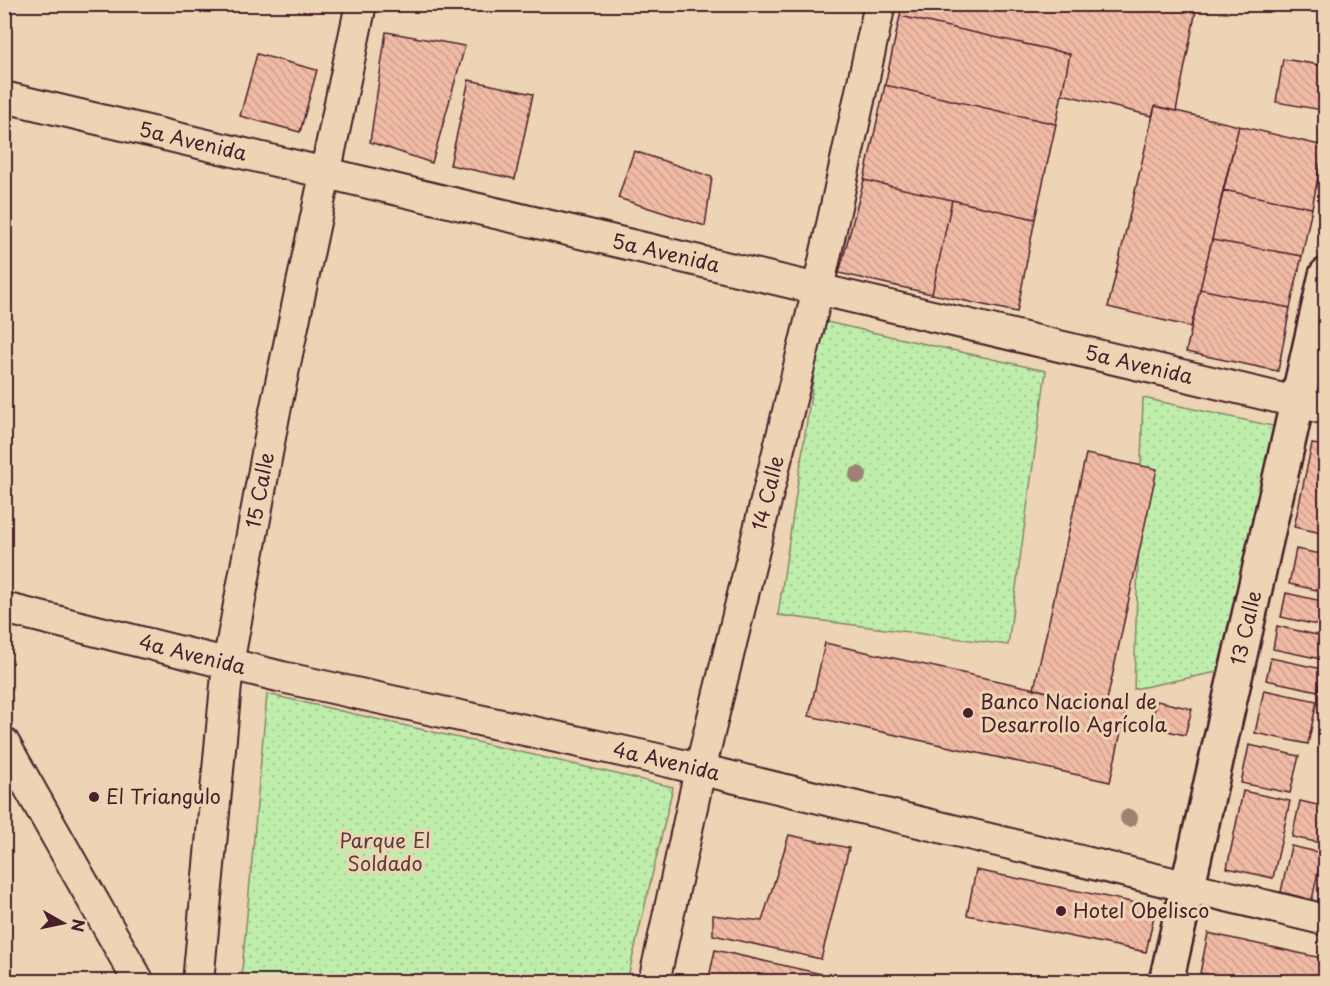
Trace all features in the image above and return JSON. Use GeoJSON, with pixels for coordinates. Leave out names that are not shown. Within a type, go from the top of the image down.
{"type":"FeatureCollection","features":[{"type":"Feature","properties":{"kind":"street","name":"15 Calle"},"geometry":{"type":"LineString","coordinates":[[198,981],[228,664],[274,416],[361,4]]}},
{"type":"Feature","properties":{"kind":"street","name":"14 Calle"},"geometry":{"type":"LineString","coordinates":[[654,981],[700,770],[818,289],[880,4]]}},
{"type":"Feature","properties":{"kind":"street","name":"5a Avenida"},"geometry":{"type":"LineString","coordinates":[[4,97],[1311,406]]}},
{"type":"Feature","properties":{"kind":"street","name":"13 Calle"},"geometry":{"type":"LineString","coordinates":[[1166,981],[1187,886],[1311,406],[1326,275]]}},
{"type":"Feature","properties":{"kind":"street","name":"4a Avenida"},"geometry":{"type":"LineString","coordinates":[[4,608],[282,677],[653,758],[1326,920]]}},
{"type":"Feature","properties":{"kind":"street"},"geometry":{"type":"LineString","coordinates":[[4,742],[139,981]]}},
{"type":"Feature","properties":{"kind":"green space"},"geometry":{"type":"Polygon","coordinates":[[[822,321],[1046,371],[1008,645],[778,615],[822,321]]]}},
{"type":"Feature","properties":{"kind":"green space"},"geometry":{"type":"Polygon","coordinates":[[[1143,398],[1277,427],[1217,672],[1134,689],[1143,398]]]}},
{"type":"Feature","properties":{"kind":"green space","name":"Parque El Soldado"},"geometry":{"type":"Polygon","coordinates":[[[267,694],[673,787],[627,981],[241,981],[267,694]]]}},
{"type":"Feature","properties":{"kind":"building"},"geometry":{"type":"Polygon","coordinates":[[[902,4],[1173,4],[1196,10],[1176,111],[1155,106],[1152,116],[1062,94],[1070,54],[900,16],[902,4]]]}},
{"type":"Feature","properties":{"kind":"building"},"geometry":{"type":"Polygon","coordinates":[[[900,16],[1070,54],[1056,124],[885,85],[900,16]]]}},
{"type":"Feature","properties":{"kind":"building"},"geometry":{"type":"Polygon","coordinates":[[[386,32],[465,46],[432,163],[370,142],[386,32]]]}},
{"type":"Feature","properties":{"kind":"building"},"geometry":{"type":"Polygon","coordinates":[[[257,54],[317,70],[300,132],[240,116],[257,54]]]}},
{"type":"Feature","properties":{"kind":"building"},"geometry":{"type":"Polygon","coordinates":[[[1283,59],[1326,66],[1326,94],[1322,110],[1276,102],[1283,59]]]}},
{"type":"Feature","properties":{"kind":"building"},"geometry":{"type":"Polygon","coordinates":[[[469,80],[533,94],[515,179],[450,165],[469,80]]]}},
{"type":"Feature","properties":{"kind":"building"},"geometry":{"type":"Polygon","coordinates":[[[885,85],[1056,124],[1035,219],[864,180],[885,85]]]}},
{"type":"Feature","properties":{"kind":"building"},"geometry":{"type":"Polygon","coordinates":[[[1155,106],[1239,126],[1191,327],[1108,307],[1155,106]]]}},
{"type":"Feature","properties":{"kind":"building"},"geometry":{"type":"Polygon","coordinates":[[[1239,126],[1324,146],[1312,208],[1223,190],[1239,126]]]}},
{"type":"Feature","properties":{"kind":"building"},"geometry":{"type":"Polygon","coordinates":[[[634,151],[712,177],[705,226],[618,198],[634,151]]]}},
{"type":"Feature","properties":{"kind":"building"},"geometry":{"type":"Polygon","coordinates":[[[864,180],[952,200],[932,294],[839,273],[864,180]]]}},
{"type":"Feature","properties":{"kind":"building"},"geometry":{"type":"Polygon","coordinates":[[[1223,190],[1312,208],[1302,256],[1212,240],[1223,190]]]}},
{"type":"Feature","properties":{"kind":"building"},"geometry":{"type":"Polygon","coordinates":[[[952,200],[1035,219],[1017,312],[932,294],[952,200]]]}},
{"type":"Feature","properties":{"kind":"building"},"geometry":{"type":"Polygon","coordinates":[[[1212,240],[1302,256],[1290,308],[1200,289],[1212,240]]]}},
{"type":"Feature","properties":{"kind":"building"},"geometry":{"type":"Polygon","coordinates":[[[1200,289],[1290,308],[1278,371],[1186,352],[1200,289]]]}},
{"type":"Feature","properties":{"kind":"building"},"geometry":{"type":"Polygon","coordinates":[[[1312,444],[1326,446],[1326,534],[1294,527],[1312,444]]]}},
{"type":"Feature","properties":{"kind":"building","name":"Banco Nacional de Desarrollo Agrícola"},"geometry":{"type":"Polygon","coordinates":[[[1086,454],[1157,469],[1106,705],[1034,689],[1086,454]]]}},
{"type":"Feature","properties":{"kind":"building"},"geometry":{"type":"Polygon","coordinates":[[[1296,549],[1326,555],[1326,592],[1289,584],[1296,549]]]}},
{"type":"Feature","properties":{"kind":"building"},"geometry":{"type":"Polygon","coordinates":[[[1286,593],[1326,602],[1326,627],[1281,617],[1286,593]]]}},
{"type":"Feature","properties":{"kind":"building"},"geometry":{"type":"Polygon","coordinates":[[[1277,626],[1326,637],[1326,660],[1273,649],[1277,626]]]}},
{"type":"Feature","properties":{"kind":"building","name":"Banco Nacional de Desarrollo Agrícola"},"geometry":{"type":"Polygon","coordinates":[[[825,643],[1126,709],[1110,782],[809,716],[825,643]]]}},
{"type":"Feature","properties":{"kind":"building"},"geometry":{"type":"Polygon","coordinates":[[[1271,658],[1322,669],[1318,691],[1266,680],[1271,658]]]}},
{"type":"Feature","properties":{"kind":"building"},"geometry":{"type":"Polygon","coordinates":[[[1264,690],[1317,701],[1308,744],[1255,733],[1264,690]]]}},
{"type":"Feature","properties":{"kind":"building"},"geometry":{"type":"Polygon","coordinates":[[[1157,701],[1192,709],[1185,735],[1150,727],[1157,701]]]}},
{"type":"Feature","properties":{"kind":"building"},"geometry":{"type":"Polygon","coordinates":[[[1323,729],[1326,730],[1326,755],[1318,753],[1323,729]]]}},
{"type":"Feature","properties":{"kind":"building"},"geometry":{"type":"Polygon","coordinates":[[[1249,745],[1299,756],[1290,793],[1241,783],[1249,745]]]}},
{"type":"Feature","properties":{"kind":"building"},"geometry":{"type":"Polygon","coordinates":[[[1243,791],[1290,801],[1273,878],[1227,868],[1243,791]]]}},
{"type":"Feature","properties":{"kind":"building"},"geometry":{"type":"Polygon","coordinates":[[[1300,801],[1326,807],[1326,844],[1292,837],[1300,801]]]}},
{"type":"Feature","properties":{"kind":"building"},"geometry":{"type":"Polygon","coordinates":[[[789,835],[849,848],[821,959],[713,935],[713,915],[762,921],[789,835]]]}},
{"type":"Feature","properties":{"kind":"building"},"geometry":{"type":"Polygon","coordinates":[[[1291,846],[1322,853],[1312,900],[1281,892],[1291,846]]]}},
{"type":"Feature","properties":{"kind":"building","name":"Hotel Obelisco"},"geometry":{"type":"Polygon","coordinates":[[[976,870],[1156,907],[1146,952],[967,915],[976,870]]]}},
{"type":"Feature","properties":{"kind":"building"},"geometry":{"type":"Polygon","coordinates":[[[1208,933],[1326,959],[1326,982],[1238,982],[1200,973],[1208,933]]]}},
{"type":"Feature","properties":{"kind":"building"},"geometry":{"type":"Polygon","coordinates":[[[715,950],[857,982],[708,982],[715,950]]]}},
{"type":"Feature","properties":{"kind":"place","name":"Banco Nacional de Desarrollo Agrícola"},"geometry":{"type":"Point","coordinates":[968,713]}},
{"type":"Feature","properties":{"kind":"place","name":"El Triangulo"},"geometry":{"type":"Point","coordinates":[94,797]}},
{"type":"Feature","properties":{"kind":"place","name":"Hotel Obelisco"},"geometry":{"type":"Point","coordinates":[1061,911]}}]}
